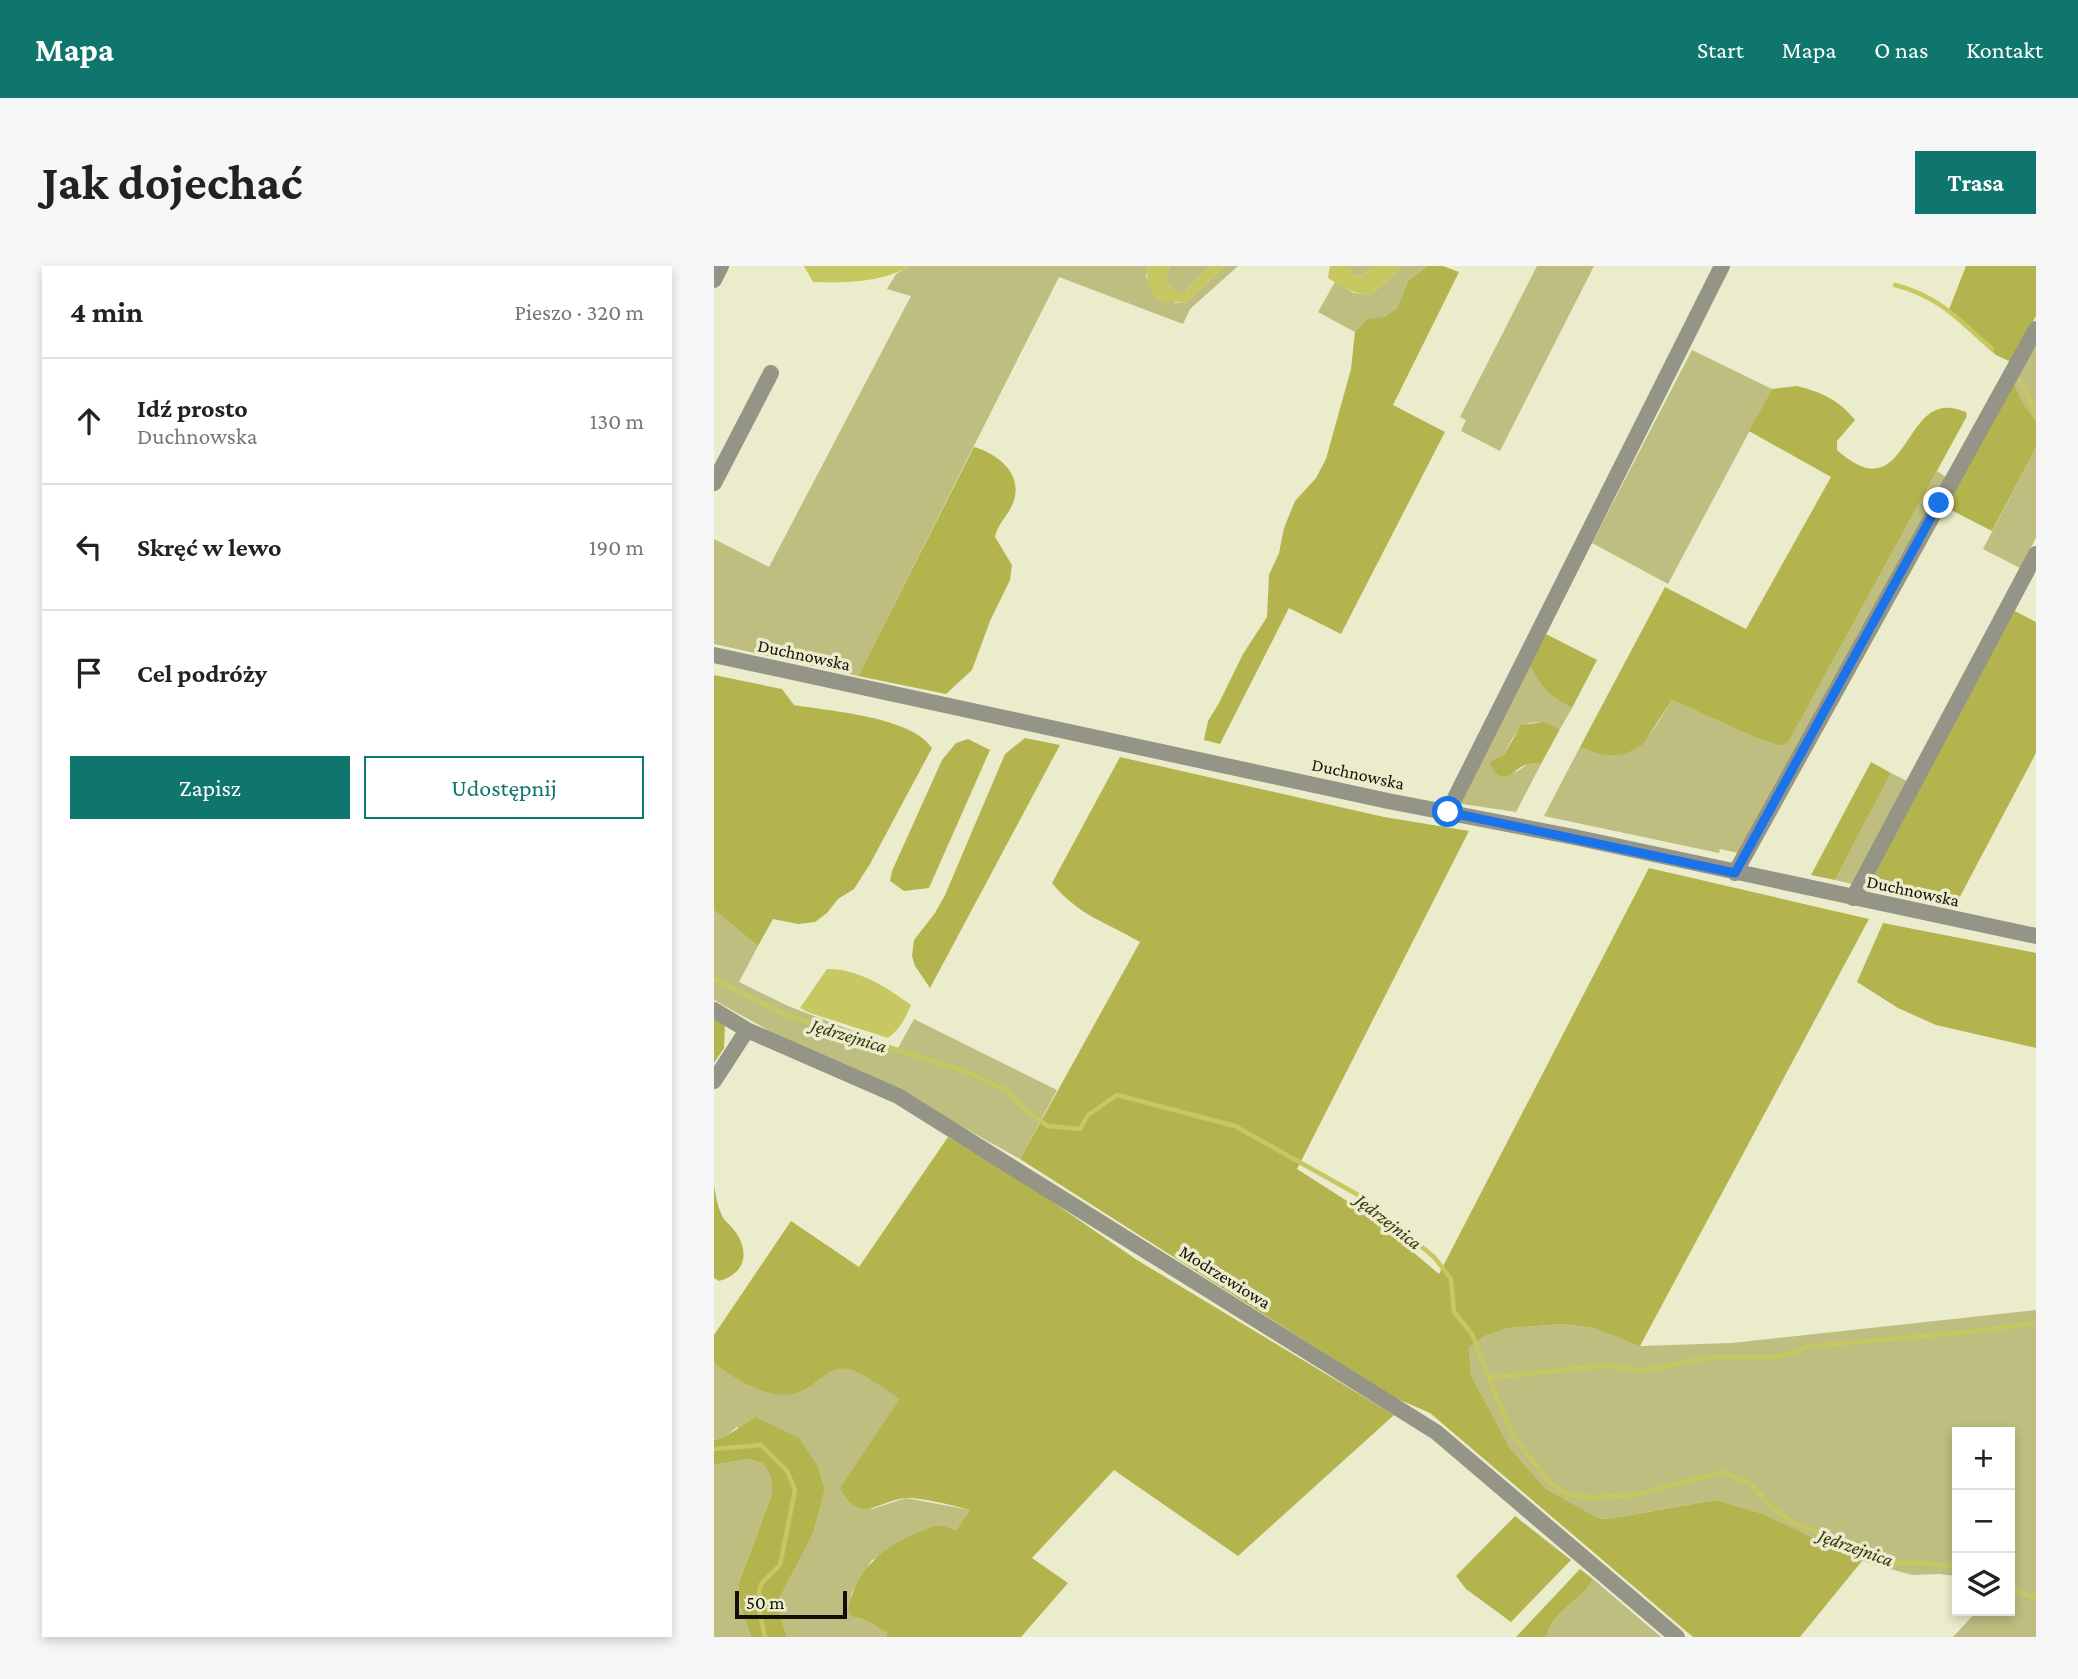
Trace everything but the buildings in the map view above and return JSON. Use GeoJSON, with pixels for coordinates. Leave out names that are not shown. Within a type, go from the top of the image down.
{"type":"FeatureCollection","features":[{"type":"Feature","properties":{"kind":"street"},"geometry":{"type":"LineString","coordinates":[[714,280],[721,266]]}},
{"type":"Feature","properties":{"kind":"street"},"geometry":{"type":"LineString","coordinates":[[1448,812],[1722,266]]}},
{"type":"Feature","properties":{"kind":"street"},"geometry":{"type":"LineString","coordinates":[[1735,873],[2036,329]]}},
{"type":"Feature","properties":{"kind":"street"},"geometry":{"type":"LineString","coordinates":[[714,483],[771,373]]}},
{"type":"Feature","properties":{"kind":"street"},"geometry":{"type":"LineString","coordinates":[[1853,898],[2036,554]]}},
{"type":"Feature","properties":{"kind":"street","name":"Duchnowska"},"geometry":{"type":"LineString","coordinates":[[714,655],[1853,898],[2034,931]]}},
{"type":"Feature","properties":{"kind":"street","name":"Modrzewiowa"},"geometry":{"type":"LineString","coordinates":[[714,1010],[747,1030],[898,1096],[1436,1432],[1676,1637]]}},
{"type":"Feature","properties":{"kind":"street"},"geometry":{"type":"LineString","coordinates":[[714,1081],[747,1030]]}},
{"type":"Feature","properties":{"kind":"green space"},"geometry":{"type":"Polygon","coordinates":[[[910,266],[1148,266],[1146,278],[1175,303],[1186,303],[1225,266],[1238,266],[1190,309],[1183,324],[1059,277],[858,676],[714,644],[714,539],[769,567],[911,296],[887,289],[896,274],[910,266]]]}},
{"type":"Feature","properties":{"kind":"green space"},"geometry":{"type":"Polygon","coordinates":[[[1169,266],[1210,266],[1185,292],[1176,292],[1166,280],[1169,266]]]}},
{"type":"Feature","properties":{"kind":"green space"},"geometry":{"type":"Polygon","coordinates":[[[1348,266],[1374,266],[1363,275],[1354,276],[1348,266]]]}},
{"type":"Feature","properties":{"kind":"green space"},"geometry":{"type":"Polygon","coordinates":[[[1402,266],[1427,266],[1408,281],[1397,308],[1384,317],[1367,320],[1355,332],[1318,312],[1335,282],[1354,293],[1371,295],[1402,266]]]}},
{"type":"Feature","properties":{"kind":"green space"},"geometry":{"type":"Polygon","coordinates":[[[1537,266],[1594,266],[1500,451],[1461,431],[1466,420],[1460,417],[1537,266]]]}},
{"type":"Feature","properties":{"kind":"green space"},"geometry":{"type":"Polygon","coordinates":[[[2036,343],[2036,421],[2014,384],[2036,343]]]}},
{"type":"Feature","properties":{"kind":"green space"},"geometry":{"type":"Polygon","coordinates":[[[1692,350],[1772,389],[1668,584],[1592,543],[1692,350]]]}},
{"type":"Feature","properties":{"kind":"green space"},"geometry":{"type":"Polygon","coordinates":[[[2036,448],[2036,538],[2020,568],[1983,549],[2036,448]]]}},
{"type":"Feature","properties":{"kind":"green space"},"geometry":{"type":"Polygon","coordinates":[[[1937,471],[1946,477],[1738,853],[1720,849],[1719,853],[1544,816],[1580,747],[1613,755],[1626,753],[1646,739],[1672,700],[1756,738],[1780,746],[1788,743],[1937,471]]]}},
{"type":"Feature","properties":{"kind":"green space"},"geometry":{"type":"Polygon","coordinates":[[[1529,665],[1546,691],[1572,708],[1560,729],[1531,722],[1519,729],[1509,744],[1504,755],[1516,772],[1528,764],[1541,764],[1516,812],[1462,804],[1461,797],[1529,665]]]}},
{"type":"Feature","properties":{"kind":"green space"},"geometry":{"type":"Polygon","coordinates":[[[1891,773],[1907,781],[1852,884],[1835,880],[1891,773]]]}},
{"type":"Feature","properties":{"kind":"green space"},"geometry":{"type":"Polygon","coordinates":[[[714,910],[758,946],[739,982],[788,1006],[898,1048],[914,1019],[1057,1090],[1020,1159],[881,1081],[775,1034],[714,1000],[714,910]]]}},
{"type":"Feature","properties":{"kind":"green space"},"geometry":{"type":"Polygon","coordinates":[[[2036,1310],[2036,1637],[1953,1637],[1972,1616],[2015,1616],[2015,1427],[1952,1427],[1952,1575],[1912,1575],[1862,1561],[1764,1514],[1716,1500],[1613,1518],[1602,1519],[1589,1513],[1545,1488],[1510,1448],[1471,1375],[1469,1347],[1485,1336],[1509,1328],[1563,1324],[1594,1328],[1641,1346],[1732,1343],[2036,1310]]]}},
{"type":"Feature","properties":{"kind":"green space"},"geometry":{"type":"Polygon","coordinates":[[[714,1363],[746,1384],[783,1395],[796,1394],[807,1389],[832,1371],[850,1368],[901,1399],[840,1488],[872,1509],[906,1498],[970,1510],[956,1530],[872,1560],[851,1594],[853,1617],[866,1620],[887,1633],[885,1637],[787,1637],[780,1614],[779,1599],[813,1534],[825,1487],[818,1466],[737,1427],[726,1436],[714,1440],[714,1363]]]}},
{"type":"Feature","properties":{"kind":"green space"},"geometry":{"type":"Polygon","coordinates":[[[747,1459],[763,1463],[771,1477],[772,1494],[738,1585],[740,1605],[751,1637],[714,1637],[714,1465],[747,1459]]]}},
{"type":"Feature","properties":{"kind":"green space"},"geometry":{"type":"Polygon","coordinates":[[[1593,1579],[1661,1637],[1547,1637],[1555,1620],[1593,1579]]]}},
{"type":"Feature","properties":{"kind":"shaded area"},"geometry":{"type":"Polygon","coordinates":[[[804,266],[910,266],[887,276],[863,281],[813,282],[804,266]]]}},
{"type":"Feature","properties":{"kind":"shaded area"},"geometry":{"type":"Polygon","coordinates":[[[1148,266],[1169,266],[1166,280],[1176,292],[1185,292],[1210,266],[1225,266],[1186,303],[1159,301],[1149,285],[1148,266]]]}},
{"type":"Feature","properties":{"kind":"shaded area"},"geometry":{"type":"Polygon","coordinates":[[[1330,266],[1348,266],[1354,276],[1363,275],[1374,266],[1402,266],[1371,295],[1365,295],[1328,278],[1330,266]]]}},
{"type":"Feature","properties":{"kind":"shaded area"},"geometry":{"type":"Polygon","coordinates":[[[1427,266],[1443,266],[1459,272],[1393,405],[1445,432],[1341,634],[1289,608],[1220,744],[1204,740],[1208,721],[1243,654],[1267,617],[1269,575],[1279,553],[1284,528],[1295,501],[1316,478],[1326,459],[1351,369],[1355,332],[1367,319],[1384,317],[1397,308],[1408,281],[1427,266]]]}},
{"type":"Feature","properties":{"kind":"shaded area"},"geometry":{"type":"Polygon","coordinates":[[[1966,266],[2036,266],[2036,316],[2011,362],[1996,355],[1948,312],[1966,266]]]}},
{"type":"Feature","properties":{"kind":"shaded area"},"geometry":{"type":"Polygon","coordinates":[[[2014,384],[2036,421],[2036,448],[1992,531],[1945,507],[2014,384]]]}},
{"type":"Feature","properties":{"kind":"shaded area"},"geometry":{"type":"Polygon","coordinates":[[[1797,386],[1829,398],[1849,413],[1855,420],[1837,441],[1837,450],[1858,465],[1874,469],[1887,464],[1898,454],[1927,416],[1939,409],[1956,409],[1966,412],[1967,416],[1788,743],[1780,746],[1756,738],[1672,700],[1643,744],[1635,749],[1612,755],[1580,747],[1665,587],[1746,629],[1831,477],[1749,431],[1772,389],[1797,386]]]}},
{"type":"Feature","properties":{"kind":"shaded area"},"geometry":{"type":"Polygon","coordinates":[[[974,447],[992,455],[1007,467],[1015,483],[1015,493],[1011,508],[995,537],[1012,565],[1010,580],[990,621],[972,670],[946,694],[858,676],[974,447]]]}},
{"type":"Feature","properties":{"kind":"shaded area"},"geometry":{"type":"Polygon","coordinates":[[[2011,609],[2036,622],[2036,753],[1955,906],[1863,887],[2011,609]]]}},
{"type":"Feature","properties":{"kind":"shaded area"},"geometry":{"type":"Polygon","coordinates":[[[1546,634],[1597,660],[1572,708],[1546,691],[1529,665],[1546,634]]]}},
{"type":"Feature","properties":{"kind":"shaded area"},"geometry":{"type":"Polygon","coordinates":[[[714,675],[782,689],[794,705],[889,722],[922,737],[932,748],[854,889],[838,899],[827,913],[815,922],[798,924],[773,919],[758,946],[714,910],[714,675]]]}},
{"type":"Feature","properties":{"kind":"shaded area"},"geometry":{"type":"Polygon","coordinates":[[[1543,722],[1560,729],[1541,764],[1525,765],[1503,777],[1495,772],[1490,765],[1493,760],[1504,755],[1521,725],[1543,722]]]}},
{"type":"Feature","properties":{"kind":"shaded area"},"geometry":{"type":"Polygon","coordinates":[[[1025,738],[1060,745],[930,988],[915,966],[912,956],[914,940],[945,895],[1005,754],[1025,738]]]}},
{"type":"Feature","properties":{"kind":"shaded area"},"geometry":{"type":"Polygon","coordinates":[[[968,739],[990,750],[929,888],[904,891],[890,881],[892,871],[942,760],[956,743],[968,739]]]}},
{"type":"Feature","properties":{"kind":"shaded area"},"geometry":{"type":"Polygon","coordinates":[[[1120,757],[1384,817],[1469,831],[1297,1169],[1369,1215],[1439,1274],[1649,868],[1869,919],[1640,1346],[1594,1328],[1563,1324],[1509,1328],[1485,1336],[1469,1347],[1471,1375],[1510,1448],[1545,1488],[1589,1513],[1602,1519],[1613,1518],[1716,1500],[1764,1514],[1862,1561],[1800,1637],[1693,1637],[1430,1413],[1393,1397],[1020,1159],[1140,942],[1083,911],[1052,883],[1120,757]]]}},
{"type":"Feature","properties":{"kind":"shaded area"},"geometry":{"type":"Polygon","coordinates":[[[1871,762],[1891,773],[1835,880],[1811,875],[1871,762]]]}},
{"type":"Feature","properties":{"kind":"shaded area"},"geometry":{"type":"Polygon","coordinates":[[[1883,923],[2036,953],[2036,1048],[1936,1025],[1898,1008],[1857,982],[1883,923]]]}},
{"type":"Feature","properties":{"kind":"shaded area"},"geometry":{"type":"Polygon","coordinates":[[[827,969],[861,975],[911,1005],[896,1031],[888,1038],[800,1008],[827,969]]]}},
{"type":"Feature","properties":{"kind":"shaded area"},"geometry":{"type":"Polygon","coordinates":[[[714,1017],[725,1024],[724,1048],[714,1063],[714,1017]]]}},
{"type":"Feature","properties":{"kind":"shaded area"},"geometry":{"type":"Polygon","coordinates":[[[948,1137],[1028,1185],[1137,1260],[1394,1415],[1238,1556],[1114,1470],[1032,1558],[1068,1583],[1021,1637],[885,1637],[887,1633],[866,1620],[853,1617],[848,1610],[857,1583],[864,1572],[894,1545],[919,1532],[935,1526],[956,1530],[970,1510],[911,1498],[870,1508],[855,1506],[840,1488],[900,1399],[867,1377],[849,1369],[826,1374],[807,1389],[795,1394],[783,1395],[758,1390],[714,1363],[714,1335],[791,1221],[859,1267],[948,1137]]]}},
{"type":"Feature","properties":{"kind":"shaded area"},"geometry":{"type":"Polygon","coordinates":[[[714,1186],[722,1216],[739,1238],[744,1254],[740,1268],[728,1278],[719,1281],[714,1278],[714,1186]]]}},
{"type":"Feature","properties":{"kind":"shaded area"},"geometry":{"type":"Polygon","coordinates":[[[756,1417],[799,1438],[818,1466],[825,1488],[813,1534],[779,1599],[780,1614],[787,1637],[751,1637],[740,1605],[738,1585],[772,1494],[771,1477],[763,1463],[747,1459],[714,1465],[714,1440],[726,1436],[756,1417]]]}},
{"type":"Feature","properties":{"kind":"shaded area"},"geometry":{"type":"Polygon","coordinates":[[[1515,1516],[1571,1560],[1511,1622],[1466,1589],[1456,1576],[1515,1516]]]}},
{"type":"Feature","properties":{"kind":"shaded area"},"geometry":{"type":"Polygon","coordinates":[[[1580,1569],[1593,1579],[1555,1619],[1547,1637],[1516,1637],[1580,1569]]]}},
{"type":"Feature","properties":{"kind":"waterway"},"geometry":{"type":"LineString","coordinates":[[1895,285],[1937,303],[1992,349]]}},
{"type":"Feature","properties":{"kind":"waterway"},"geometry":{"type":"LineString","coordinates":[[2020,380],[2036,414]]}},
{"type":"Feature","properties":{"kind":"waterway","name":"Jędrzejnica"},"geometry":{"type":"LineString","coordinates":[[714,979],[786,1015],[967,1072],[1008,1091],[1022,1108],[1048,1126],[1080,1129],[1088,1115],[1117,1095],[1235,1126],[1360,1196],[1434,1257],[1451,1279],[1454,1312],[1472,1334],[1515,1438],[1549,1482],[1567,1494],[1593,1498],[1639,1494],[1723,1472],[1748,1482],[1775,1510],[1794,1523],[1898,1563],[1952,1566]]}},
{"type":"Feature","properties":{"kind":"waterway"},"geometry":{"type":"LineString","coordinates":[[1490,1378],[1608,1365],[1638,1371],[1714,1357],[1778,1357],[1812,1346],[1969,1332],[2036,1323]]}},
{"type":"Feature","properties":{"kind":"waterway"},"geometry":{"type":"LineString","coordinates":[[714,1449],[761,1445],[787,1471],[795,1490],[780,1565],[761,1584],[757,1601],[765,1637]]}},
{"type":"Feature","properties":{"kind":"waterway","name":"Jędrzejnica"},"geometry":{"type":"LineString","coordinates":[[2015,1591],[2036,1598]]}},
{"type":"Feature","properties":{"kind":"route"},"geometry":{"type":"LineString","coordinates":[[1448,812],[1735,873],[1939,503]]}}]}
